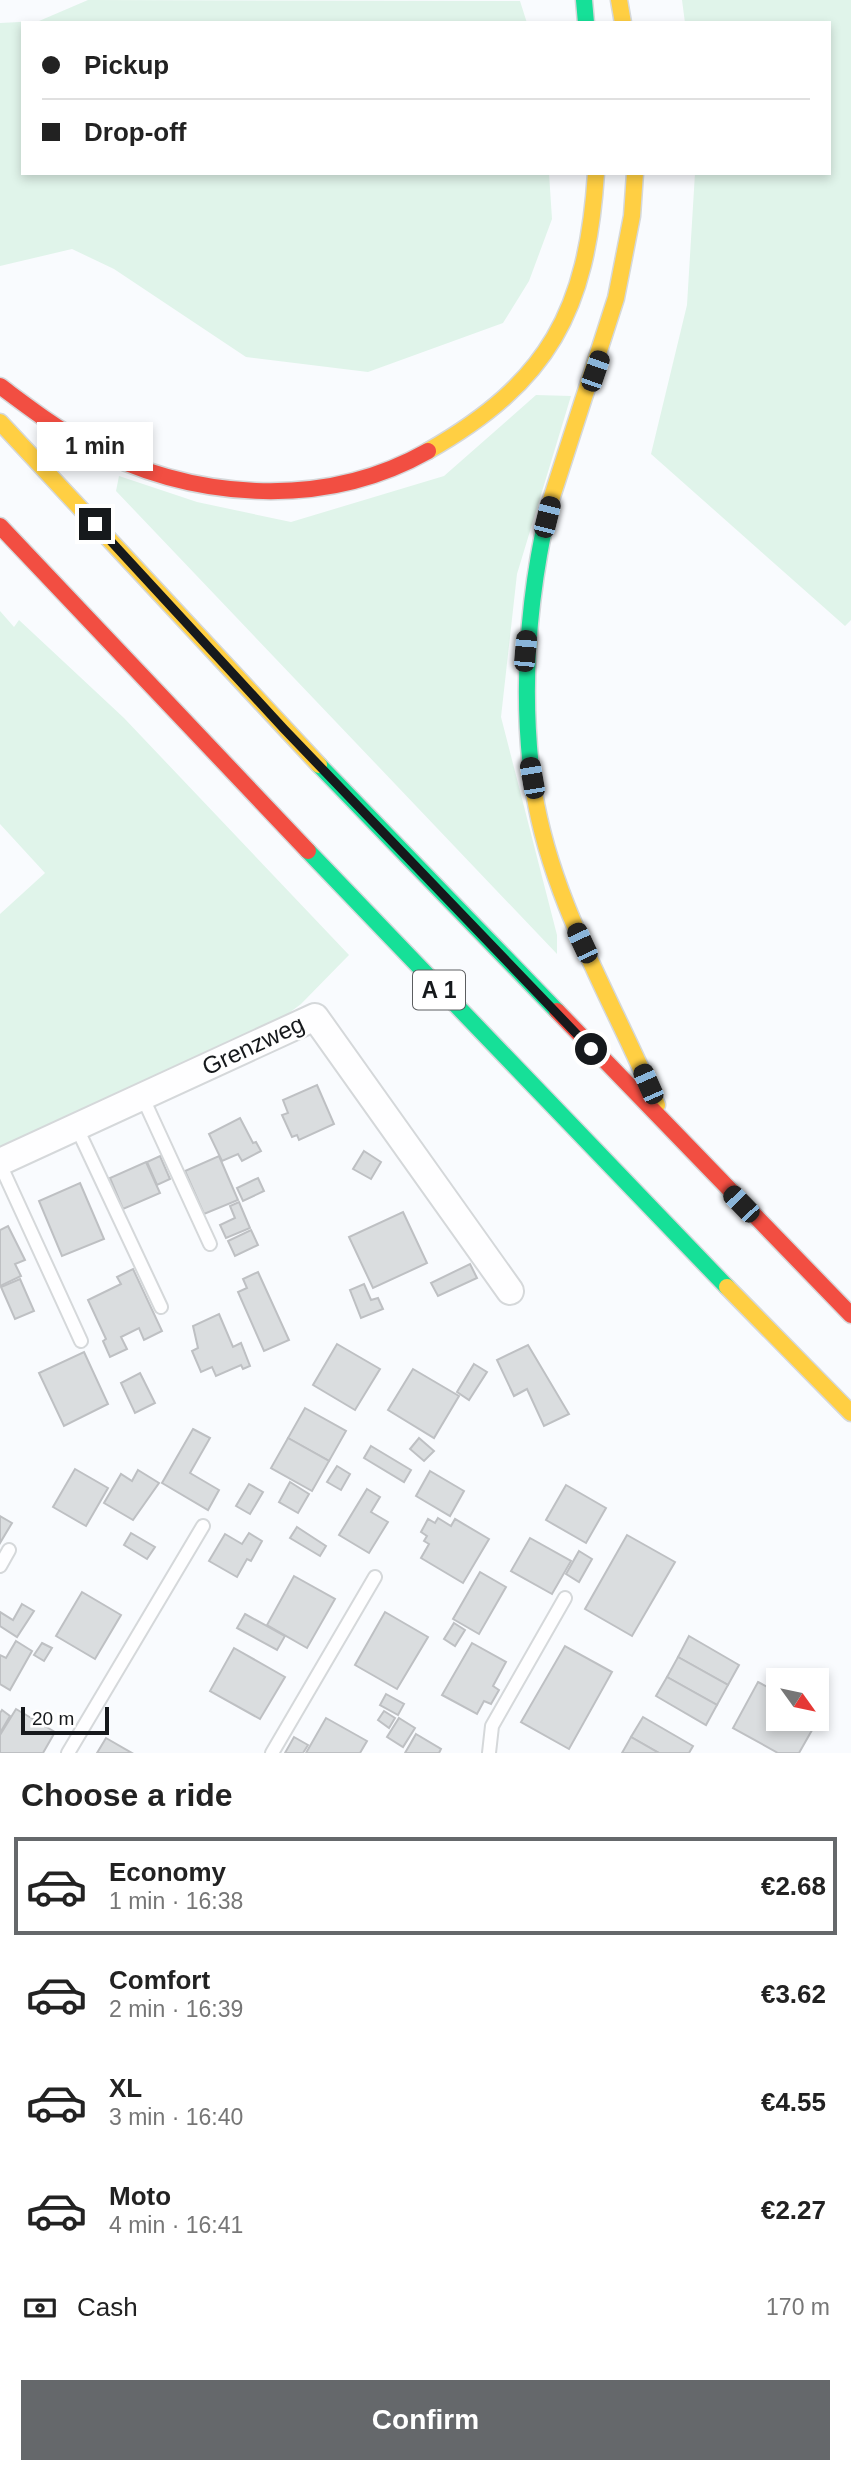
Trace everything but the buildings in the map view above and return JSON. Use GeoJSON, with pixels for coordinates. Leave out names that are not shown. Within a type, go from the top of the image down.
{"type":"FeatureCollection","features":[{"type":"Feature","properties":{"kind":"highway"},"geometry":{"type":"LineString","coordinates":[[584,0],[586,21]]}},
{"type":"Feature","properties":{"kind":"highway"},"geometry":{"type":"LineString","coordinates":[[619,0],[623,21]]}},
{"type":"Feature","properties":{"kind":"highway"},"geometry":{"type":"LineString","coordinates":[[634,21],[636,4]]}},
{"type":"Feature","properties":{"kind":"highway"},"geometry":{"type":"LineString","coordinates":[[0,386],[82,442],[111,457],[192,482],[252,492],[309,489],[359,480],[401,464],[471,427],[509,396],[533,370],[553,342],[570,307],[582,272],[591,226],[596,175]]}},
{"type":"Feature","properties":{"kind":"highway"},"geometry":{"type":"LineString","coordinates":[[635,175],[630,233],[616,303],[552,498],[537,554],[525,651],[525,704],[528,752],[537,805],[566,908],[668,1129]]}},
{"type":"Feature","properties":{"kind":"highway","name":"A 1"},"geometry":{"type":"LineString","coordinates":[[0,422],[284,729],[668,1129],[851,1315]]}},
{"type":"Feature","properties":{"kind":"highway","name":"A 1"},"geometry":{"type":"LineString","coordinates":[[0,526],[579,1136],[851,1413]]}},
{"type":"Feature","properties":{"kind":"street","name":"Grenzweg"},"geometry":{"type":"LineString","coordinates":[[0,1163],[315,1017],[510,1291]]}},
{"type":"Feature","properties":{"kind":"lane"},"geometry":{"type":"LineString","coordinates":[[142,1096],[210,1244]]}},
{"type":"Feature","properties":{"kind":"lane"},"geometry":{"type":"LineString","coordinates":[[76,1126],[161,1307]]}},
{"type":"Feature","properties":{"kind":"lane"},"geometry":{"type":"LineString","coordinates":[[0,1163],[81,1341]]}},
{"type":"Feature","properties":{"kind":"lane"},"geometry":{"type":"LineString","coordinates":[[68,1753],[202,1526]]}},
{"type":"Feature","properties":{"kind":"lane"},"geometry":{"type":"LineString","coordinates":[[0,1566],[9,1550]]}},
{"type":"Feature","properties":{"kind":"lane"},"geometry":{"type":"LineString","coordinates":[[272,1753],[375,1577]]}},
{"type":"Feature","properties":{"kind":"lane"},"geometry":{"type":"LineString","coordinates":[[491,1752],[492,1726],[565,1598]]}},
{"type":"Feature","properties":{"kind":"green space"},"geometry":{"type":"Polygon","coordinates":[[[88,0],[520,1],[526,21],[39,21],[88,0]]]}},
{"type":"Feature","properties":{"kind":"green space"},"geometry":{"type":"Polygon","coordinates":[[[682,0],[851,0],[851,620],[845,626],[651,454],[687,305],[695,175],[831,175],[831,21],[685,21],[682,0]]]}},
{"type":"Feature","properties":{"kind":"green space"},"geometry":{"type":"Polygon","coordinates":[[[21,22],[21,175],[549,175],[552,219],[529,281],[503,323],[368,372],[246,357],[114,269],[72,249],[0,266],[0,23],[21,22]]]}},
{"type":"Feature","properties":{"kind":"green space"},"geometry":{"type":"Polygon","coordinates":[[[536,395],[571,396],[517,574],[501,717],[557,935],[557,954],[116,491],[119,476],[197,502],[291,522],[444,476],[536,395]]]}},
{"type":"Feature","properties":{"kind":"green space"},"geometry":{"type":"Polygon","coordinates":[[[0,611],[14,627],[19,620],[124,718],[349,955],[301,1004],[281,1019],[0,1152],[0,914],[45,873],[0,824],[0,611]]]}},
{"type":"Feature","properties":{"kind":"traffic: fast"},"geometry":{"type":"LineString","coordinates":[[584,0],[586,21]]}},
{"type":"Feature","properties":{"kind":"traffic: fast"},"geometry":{"type":"LineString","coordinates":[[534,792],[527,720],[528,648],[535,577],[549,506]]}},
{"type":"Feature","properties":{"kind":"traffic: fast"},"geometry":{"type":"LineString","coordinates":[[319,765],[557,1011]]}},
{"type":"Feature","properties":{"kind":"traffic: fast"},"geometry":{"type":"LineString","coordinates":[[308,851],[727,1287]]}},
{"type":"Feature","properties":{"kind":"traffic: slow"},"geometry":{"type":"LineString","coordinates":[[619,0],[623,21]]}},
{"type":"Feature","properties":{"kind":"traffic: slow"},"geometry":{"type":"LineString","coordinates":[[428,451],[470,425],[504,398],[532,369],[554,338],[571,303],[583,265],[596,175]]}},
{"type":"Feature","properties":{"kind":"traffic: slow"},"geometry":{"type":"LineString","coordinates":[[549,506],[616,298],[632,216],[635,175]]}},
{"type":"Feature","properties":{"kind":"traffic: slow"},"geometry":{"type":"LineString","coordinates":[[0,422],[319,765]]}},
{"type":"Feature","properties":{"kind":"traffic: slow"},"geometry":{"type":"LineString","coordinates":[[534,792],[543,833],[569,913],[657,1105]]}},
{"type":"Feature","properties":{"kind":"traffic: slow"},"geometry":{"type":"LineString","coordinates":[[727,1287],[851,1413]]}},
{"type":"Feature","properties":{"kind":"traffic: jam"},"geometry":{"type":"LineString","coordinates":[[0,386],[84,443],[167,477],[211,486],[256,491],[300,490],[344,483],[387,470],[428,451]]}},
{"type":"Feature","properties":{"kind":"traffic: jam"},"geometry":{"type":"LineString","coordinates":[[0,526],[308,851]]}},
{"type":"Feature","properties":{"kind":"traffic: jam"},"geometry":{"type":"LineString","coordinates":[[557,1011],[851,1315]]}},
{"type":"Feature","properties":{"kind":"route"},"geometry":{"type":"LineString","coordinates":[[95,524],[284,729],[591,1049]]}}]}
